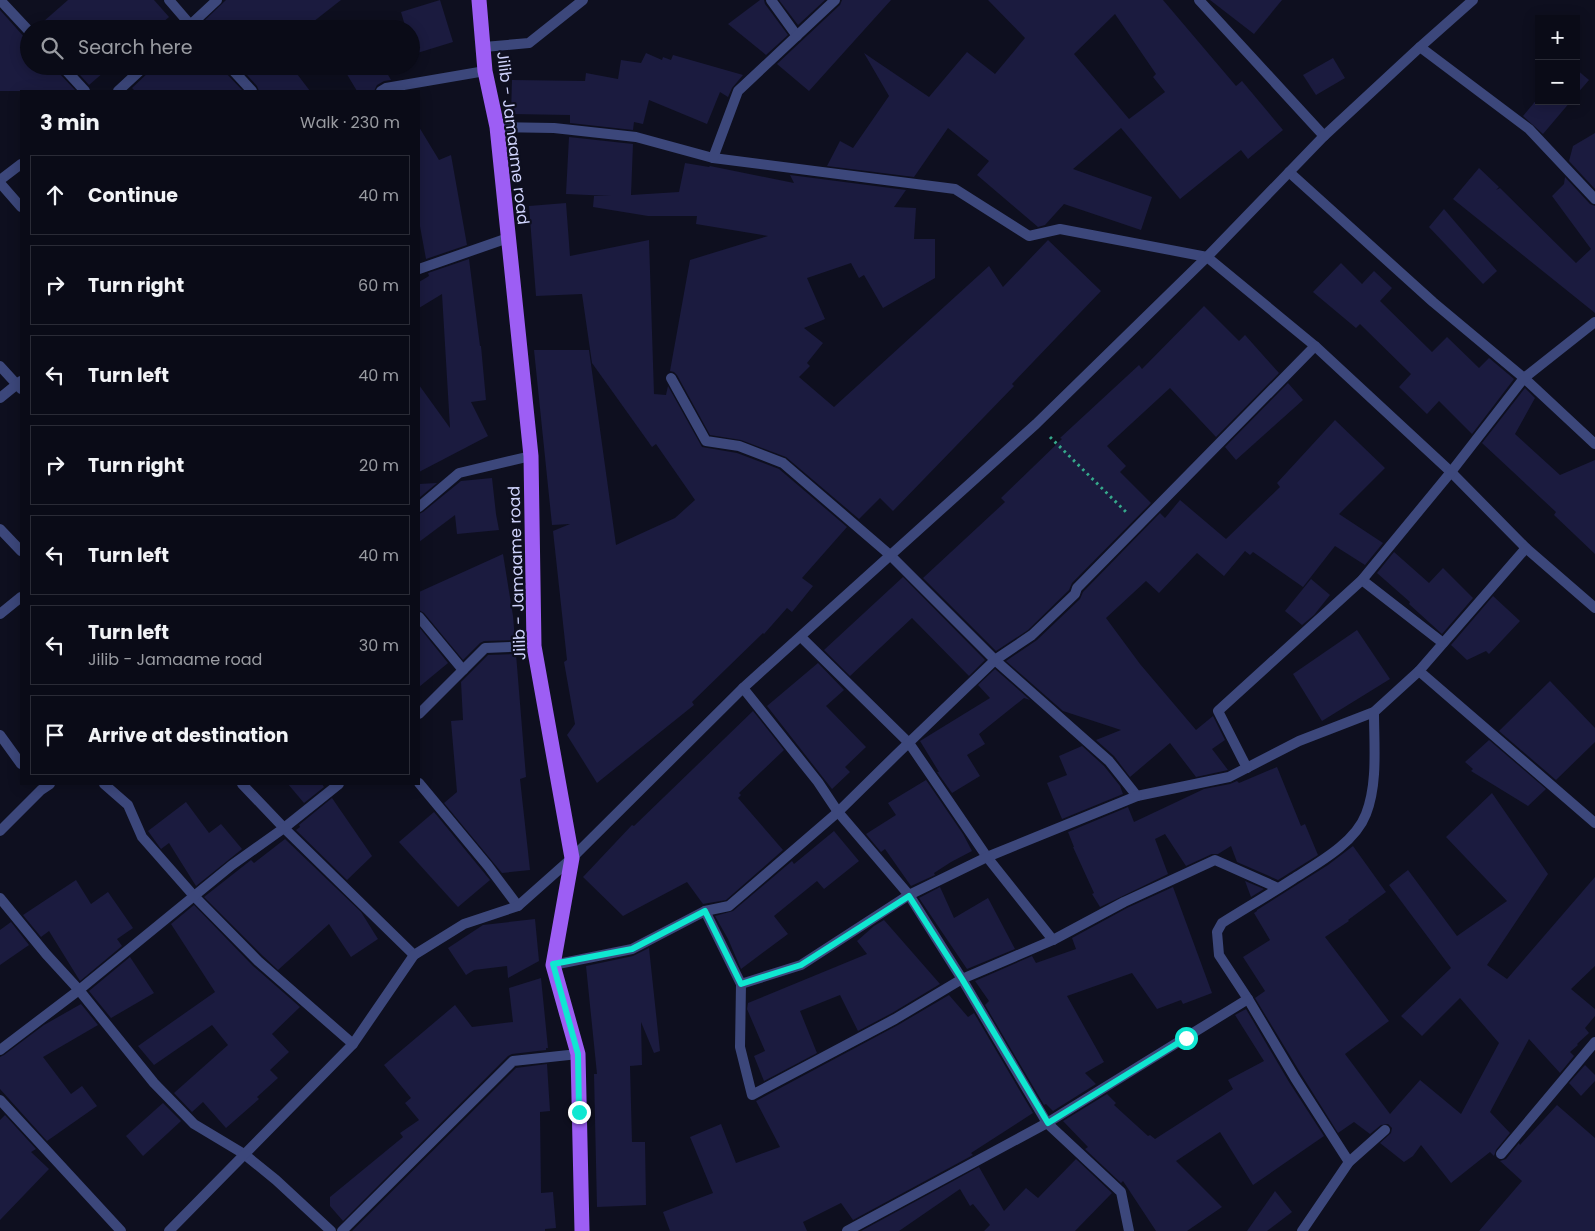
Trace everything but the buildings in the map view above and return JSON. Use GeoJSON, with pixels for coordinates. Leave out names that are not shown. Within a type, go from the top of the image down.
{"type":"FeatureCollection","features":[{"type":"Feature","properties":{"kind":"main road","name":"Jilib - Jamaame road"},"geometry":{"type":"LineString","coordinates":[[479,0],[485,70],[497,127],[531,456],[534,646],[572,858],[553,964],[578,1054],[582,1231]]}},
{"type":"Feature","properties":{"kind":"street"},"geometry":{"type":"LineString","coordinates":[[0,0],[20,21]]}},
{"type":"Feature","properties":{"kind":"street"},"geometry":{"type":"LineString","coordinates":[[170,0],[185,20]]}},
{"type":"Feature","properties":{"kind":"street"},"geometry":{"type":"LineString","coordinates":[[197,20],[217,0]]}},
{"type":"Feature","properties":{"kind":"street"},"geometry":{"type":"LineString","coordinates":[[484,47],[529,43],[583,0]]}},
{"type":"Feature","properties":{"kind":"street"},"geometry":{"type":"LineString","coordinates":[[771,0],[797,36]]}},
{"type":"Feature","properties":{"kind":"street"},"geometry":{"type":"LineString","coordinates":[[713,158],[738,91],[835,0]]}},
{"type":"Feature","properties":{"kind":"street"},"geometry":{"type":"LineString","coordinates":[[1199,0],[1324,136]]}},
{"type":"Feature","properties":{"kind":"street"},"geometry":{"type":"LineString","coordinates":[[169,1231],[352,1044],[414,955],[464,924],[518,906],[572,858],[743,688],[801,638],[1036,424],[1324,136],[1473,0]]}},
{"type":"Feature","properties":{"kind":"street"},"geometry":{"type":"LineString","coordinates":[[1420,47],[1529,129],[1595,200]]}},
{"type":"Feature","properties":{"kind":"street"},"geometry":{"type":"LineString","coordinates":[[383,90],[485,70]]}},
{"type":"Feature","properties":{"kind":"street"},"geometry":{"type":"LineString","coordinates":[[70,75],[84,90]]}},
{"type":"Feature","properties":{"kind":"street"},"geometry":{"type":"LineString","coordinates":[[119,90],[135,75]]}},
{"type":"Feature","properties":{"kind":"street"},"geometry":{"type":"LineString","coordinates":[[237,75],[251,90]]}},
{"type":"Feature","properties":{"kind":"street"},"geometry":{"type":"LineString","coordinates":[[497,127],[554,128],[636,137],[713,158],[956,189],[1028,236],[1060,229],[1206,256],[1315,346],[1452,472],[1526,548],[1595,608]]}},
{"type":"Feature","properties":{"kind":"street"},"geometry":{"type":"LineString","coordinates":[[20,165],[0,182],[20,207]]}},
{"type":"Feature","properties":{"kind":"street"},"geometry":{"type":"LineString","coordinates":[[1289,172],[1433,302],[1524,378],[1595,444]]}},
{"type":"Feature","properties":{"kind":"street"},"geometry":{"type":"LineString","coordinates":[[420,269],[508,238]]}},
{"type":"Feature","properties":{"kind":"street"},"geometry":{"type":"LineString","coordinates":[[1247,768],[1218,711],[1362,580],[1452,472],[1524,378],[1595,322]]}},
{"type":"Feature","properties":{"kind":"street"},"geometry":{"type":"LineString","coordinates":[[553,964],[632,949],[705,911],[729,906],[838,812],[995,660],[1032,635],[1068,602],[1075,594],[1077,588],[1138,524],[1315,346]]}},
{"type":"Feature","properties":{"kind":"street"},"geometry":{"type":"LineString","coordinates":[[0,366],[20,385],[0,398]]}},
{"type":"Feature","properties":{"kind":"street"},"geometry":{"type":"LineString","coordinates":[[671,378],[706,441],[739,446],[783,464],[890,555],[995,660],[1109,761],[1138,796]]}},
{"type":"Feature","properties":{"kind":"street"},"geometry":{"type":"LineString","coordinates":[[420,506],[459,473],[531,456]]}},
{"type":"Feature","properties":{"kind":"street"},"geometry":{"type":"LineString","coordinates":[[0,529],[20,550]]}},
{"type":"Feature","properties":{"kind":"street"},"geometry":{"type":"LineString","coordinates":[[741,984],[801,965],[909,896],[987,858],[1138,796],[1229,778],[1298,741],[1374,712],[1419,671],[1526,548]]}},
{"type":"Feature","properties":{"kind":"street"},"geometry":{"type":"LineString","coordinates":[[1362,580],[1443,643]]}},
{"type":"Feature","properties":{"kind":"street"},"geometry":{"type":"LineString","coordinates":[[0,614],[20,598]]}},
{"type":"Feature","properties":{"kind":"street"},"geometry":{"type":"LineString","coordinates":[[420,618],[463,670]]}},
{"type":"Feature","properties":{"kind":"street"},"geometry":{"type":"LineString","coordinates":[[801,638],[909,742],[987,858],[1053,940]]}},
{"type":"Feature","properties":{"kind":"street"},"geometry":{"type":"LineString","coordinates":[[420,713],[485,648],[534,646]]}},
{"type":"Feature","properties":{"kind":"street"},"geometry":{"type":"LineString","coordinates":[[1419,671],[1595,823]]}},
{"type":"Feature","properties":{"kind":"street"},"geometry":{"type":"LineString","coordinates":[[743,688],[818,782],[838,812],[909,896],[962,979],[1048,1123],[1121,1192],[1129,1231]]}},
{"type":"Feature","properties":{"kind":"street"},"geometry":{"type":"LineString","coordinates":[[1349,1162],[1219,955],[1217,932],[1222,923],[1338,849],[1355,832],[1366,816],[1370,800],[1374,770],[1374,712]]}},
{"type":"Feature","properties":{"kind":"street"},"geometry":{"type":"LineString","coordinates":[[0,735],[20,763]]}},
{"type":"Feature","properties":{"kind":"street"},"geometry":{"type":"LineString","coordinates":[[420,784],[488,866],[518,906]]}},
{"type":"Feature","properties":{"kind":"street"},"geometry":{"type":"LineString","coordinates":[[105,785],[128,805],[142,837],[194,896],[258,961],[352,1044]]}},
{"type":"Feature","properties":{"kind":"street"},"geometry":{"type":"LineString","coordinates":[[243,785],[284,828],[414,955]]}},
{"type":"Feature","properties":{"kind":"street"},"geometry":{"type":"LineString","coordinates":[[0,1050],[79,990],[232,865],[284,828],[338,785]]}},
{"type":"Feature","properties":{"kind":"street"},"geometry":{"type":"LineString","coordinates":[[0,830],[42,786]]}},
{"type":"Feature","properties":{"kind":"street"},"geometry":{"type":"LineString","coordinates":[[705,911],[741,984],[740,1047],[752,1095],[838,1048],[895,1020],[962,979],[1053,940],[1124,902],[1215,860],[1278,888]]}},
{"type":"Feature","properties":{"kind":"street"},"geometry":{"type":"LineString","coordinates":[[0,898],[46,954],[79,990],[154,1083],[194,1124],[244,1154],[276,1180],[331,1231]]}},
{"type":"Feature","properties":{"kind":"street"},"geometry":{"type":"LineString","coordinates":[[847,1231],[1048,1123],[1248,999]]}},
{"type":"Feature","properties":{"kind":"street"},"geometry":{"type":"LineString","coordinates":[[1502,1154],[1595,1042]]}},
{"type":"Feature","properties":{"kind":"street"},"geometry":{"type":"LineString","coordinates":[[342,1231],[513,1061],[578,1054]]}},
{"type":"Feature","properties":{"kind":"street"},"geometry":{"type":"LineString","coordinates":[[0,1100],[121,1231]]}},
{"type":"Feature","properties":{"kind":"street"},"geometry":{"type":"LineString","coordinates":[[1302,1231],[1349,1162],[1385,1130]]}},
{"type":"Feature","properties":{"kind":"path"},"geometry":{"type":"LineString","coordinates":[[1036,424],[1138,524]]}},
{"type":"Feature","properties":{"kind":"route"},"geometry":{"type":"LineString","coordinates":[[579,1112],[578,1054],[553,964],[632,949],[705,911],[741,984],[801,965],[909,896],[962,979],[1048,1123],[1186,1038]]}}]}
